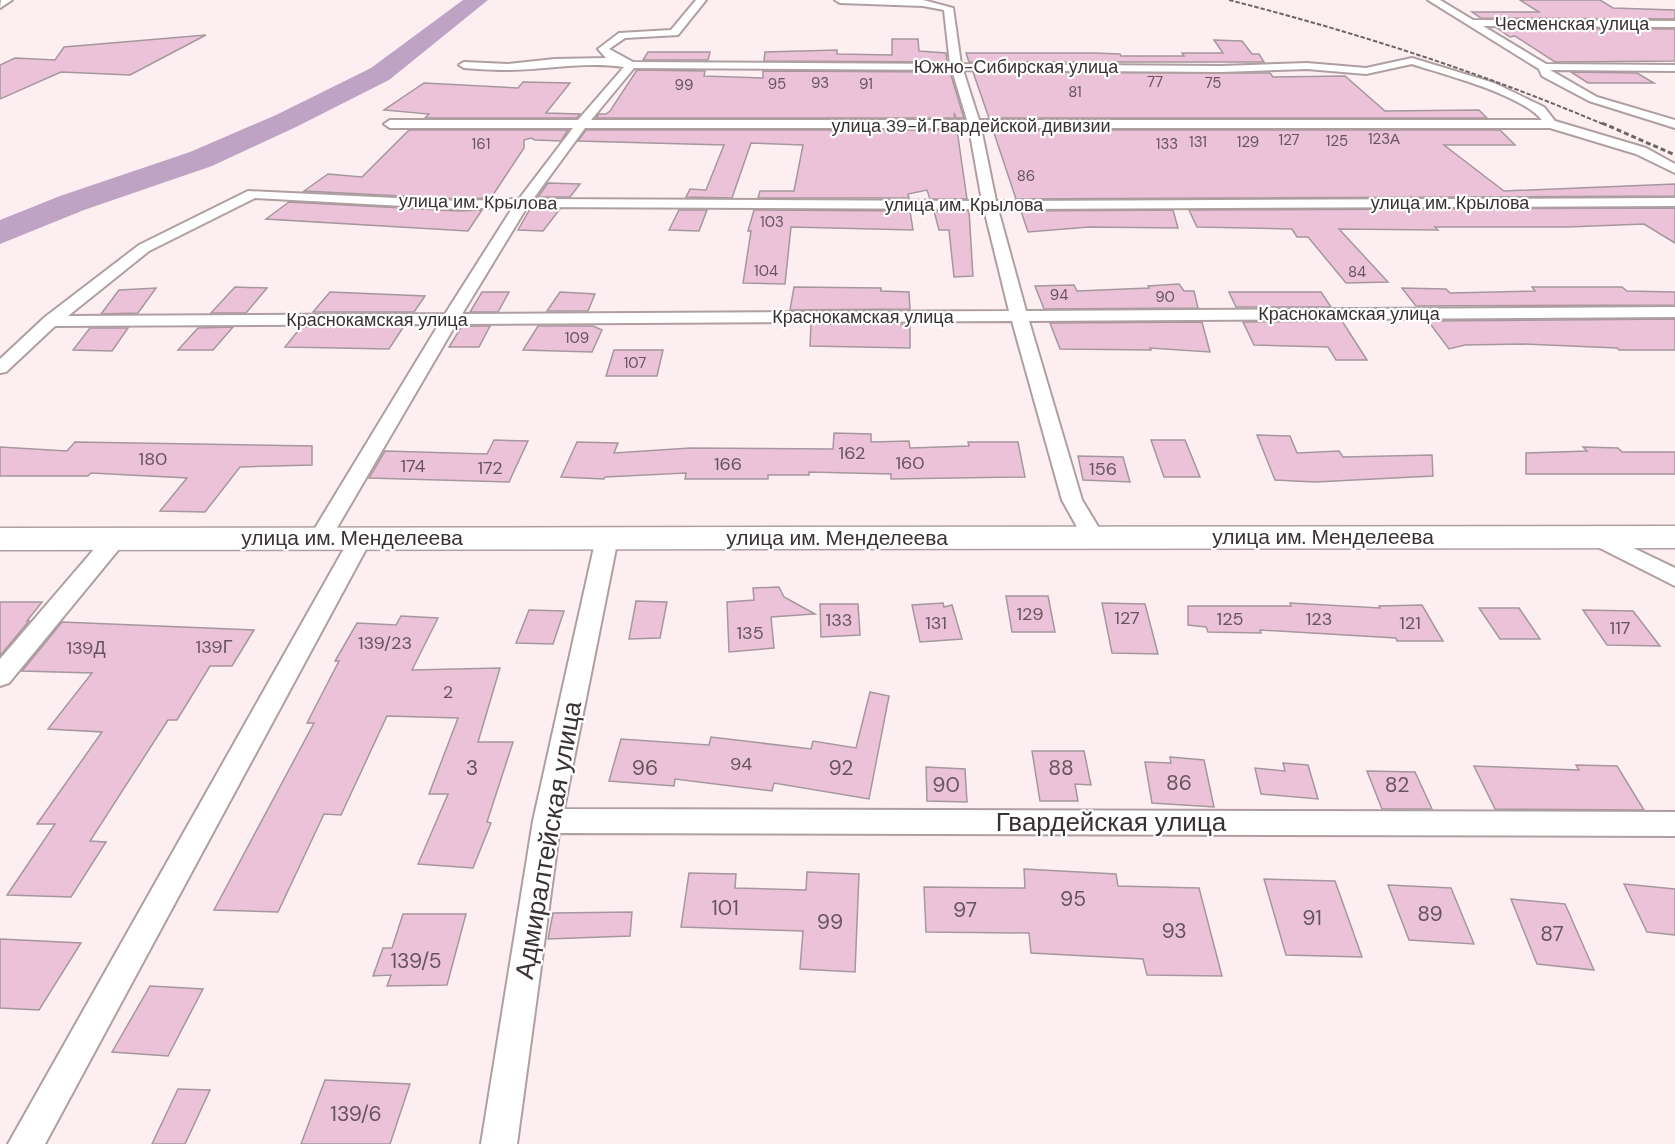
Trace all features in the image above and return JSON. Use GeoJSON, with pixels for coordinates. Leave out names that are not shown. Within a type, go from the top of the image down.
{"type":"FeatureCollection","features":[{"type":"Feature","properties":{"kind":"main road","name":"улица им. Менделеева"},"geometry":{"type":"LineString","coordinates":[[0,539],[1675,537]]}},
{"type":"Feature","properties":{"kind":"street"},"geometry":{"type":"LineString","coordinates":[[0,5],[7,0]]}},
{"type":"Feature","properties":{"kind":"street"},"geometry":{"type":"LineString","coordinates":[[320,538],[523,203],[581,125],[631,65],[610,57],[603,49],[623,35],[674,33],[701,0]]}},
{"type":"Feature","properties":{"kind":"street"},"geometry":{"type":"LineString","coordinates":[[840,0],[923,3],[948,8],[956,67],[975,126],[990,205],[1019,316],[1072,500],[1094,537]]}},
{"type":"Feature","properties":{"kind":"street"},"geometry":{"type":"LineString","coordinates":[[1433,0],[1544,68],[1675,68]]}},
{"type":"Feature","properties":{"kind":"street","name":"Чесменская улица"},"geometry":{"type":"LineString","coordinates":[[1468,23],[1675,24]]}},
{"type":"Feature","properties":{"kind":"street","name":"Южно-Сибирская улица"},"geometry":{"type":"LineString","coordinates":[[464,65],[508,67],[555,62],[605,61],[631,65],[1221,69],[1307,66],[1366,71],[1412,61],[1490,85],[1540,110],[1551,124]]}},
{"type":"Feature","properties":{"kind":"street"},"geometry":{"type":"LineString","coordinates":[[1544,68],[1546,74],[1593,99],[1675,123]]}},
{"type":"Feature","properties":{"kind":"street","name":"улица 39-й Гвардейской дивизии"},"geometry":{"type":"LineString","coordinates":[[390,124],[975,126],[1551,124]]}},
{"type":"Feature","properties":{"kind":"street"},"geometry":{"type":"LineString","coordinates":[[1551,124],[1641,151],[1675,169]]}},
{"type":"Feature","properties":{"kind":"street","name":"улица им. Крылова"},"geometry":{"type":"LineString","coordinates":[[51,321],[144,248],[253,194],[459,205],[523,203],[990,205],[1675,202]]}},
{"type":"Feature","properties":{"kind":"street","name":"Краснокамская улица"},"geometry":{"type":"LineString","coordinates":[[51,321],[1675,312]]}},
{"type":"Feature","properties":{"kind":"street"},"geometry":{"type":"LineString","coordinates":[[0,368],[51,321]]}},
{"type":"Feature","properties":{"kind":"street"},"geometry":{"type":"LineString","coordinates":[[1596,537],[1675,578]]}},
{"type":"Feature","properties":{"kind":"street"},"geometry":{"type":"LineString","coordinates":[[0,676],[116,538]]}},
{"type":"Feature","properties":{"kind":"street"},"geometry":{"type":"LineString","coordinates":[[26,1144],[361,538]]}},
{"type":"Feature","properties":{"kind":"street","name":"Адмиралтейская улица"},"geometry":{"type":"LineString","coordinates":[[499,1144],[547,821],[607,538]]}},
{"type":"Feature","properties":{"kind":"street","name":"Гвардейская улица"},"geometry":{"type":"LineString","coordinates":[[547,821],[1675,824]]}},
{"type":"Feature","properties":{"kind":"building"},"geometry":{"type":"Polygon","coordinates":[[[1520,0],[1600,0],[1613,8],[1675,10],[1675,19],[1481,18],[1472,12],[1539,12],[1520,0]]]}},
{"type":"Feature","properties":{"kind":"building"},"geometry":{"type":"Polygon","coordinates":[[[1497,28],[1675,29],[1675,61],[1555,62],[1515,36],[1510,37],[1497,28]]]}},
{"type":"Feature","properties":{"kind":"building"},"geometry":{"type":"Polygon","coordinates":[[[206,35],[130,75],[61,72],[0,99],[0,65],[15,58],[55,60],[64,47],[206,35]]]}},
{"type":"Feature","properties":{"kind":"building"},"geometry":{"type":"Polygon","coordinates":[[[892,39],[918,39],[919,51],[946,53],[947,62],[764,61],[765,52],[837,50],[837,54],[892,55],[892,39]]]}},
{"type":"Feature","properties":{"kind":"building"},"geometry":{"type":"Polygon","coordinates":[[[1214,40],[1242,41],[1252,54],[1259,54],[1264,62],[969,62],[966,53],[1184,56],[1182,53],[1223,53],[1214,40]]]}},
{"type":"Feature","properties":{"kind":"building"},"geometry":{"type":"Polygon","coordinates":[[[648,52],[710,52],[708,60],[643,60],[648,52]]]}},
{"type":"Feature","properties":{"kind":"building"},"geometry":{"type":"Polygon","coordinates":[[[637,70],[705,71],[704,76],[763,78],[763,71],[950,72],[964,118],[956,118],[954,113],[955,118],[596,118],[599,114],[606,114],[610,111],[637,70]]]}},
{"type":"Feature","properties":{"kind":"building"},"geometry":{"type":"Polygon","coordinates":[[[973,72],[1270,73],[1273,77],[1345,76],[1385,111],[1479,110],[1487,118],[989,118],[973,72]]]}},
{"type":"Feature","properties":{"kind":"building"},"geometry":{"type":"Polygon","coordinates":[[[1571,72],[1637,73],[1654,83],[1588,83],[1571,72]]]}},
{"type":"Feature","properties":{"kind":"building"},"geometry":{"type":"Polygon","coordinates":[[[523,82],[570,83],[546,113],[580,114],[577,118],[425,118],[429,114],[384,110],[424,83],[518,88],[523,82]]]}},
{"type":"Feature","properties":{"kind":"building"},"geometry":{"type":"Polygon","coordinates":[[[409,130],[568,130],[561,141],[531,138],[524,140],[524,148],[491,198],[459,199],[304,191],[328,174],[362,177],[409,130]]]}},
{"type":"Feature","properties":{"kind":"building"},"geometry":{"type":"Polygon","coordinates":[[[586,130],[957,130],[967,199],[930,199],[927,190],[908,194],[909,198],[758,198],[760,191],[794,191],[803,145],[751,143],[732,198],[686,197],[690,189],[706,190],[724,145],[578,141],[586,130]]]}},
{"type":"Feature","properties":{"kind":"building"},"geometry":{"type":"Polygon","coordinates":[[[993,130],[1500,130],[1515,145],[1444,145],[1504,191],[1675,184],[1675,196],[1016,199],[993,130]]]}},
{"type":"Feature","properties":{"kind":"building"},"geometry":{"type":"Polygon","coordinates":[[[548,183],[580,184],[570,197],[538,197],[548,183]]]}},
{"type":"Feature","properties":{"kind":"building"},"geometry":{"type":"Polygon","coordinates":[[[289,202],[459,211],[482,210],[468,231],[266,219],[289,202]]]}},
{"type":"Feature","properties":{"kind":"building"},"geometry":{"type":"Polygon","coordinates":[[[1675,208],[1675,243],[1644,224],[1568,227],[1435,227],[1438,230],[1339,229],[1388,282],[1346,283],[1308,237],[1297,237],[1292,229],[1197,227],[1189,210],[1675,208]]]}},
{"type":"Feature","properties":{"kind":"building"},"geometry":{"type":"Polygon","coordinates":[[[530,209],[560,209],[543,231],[518,230],[530,209]]]}},
{"type":"Feature","properties":{"kind":"building"},"geometry":{"type":"Polygon","coordinates":[[[679,210],[707,210],[699,231],[669,230],[679,210]]]}},
{"type":"Feature","properties":{"kind":"building"},"geometry":{"type":"Polygon","coordinates":[[[754,210],[910,211],[913,230],[791,227],[785,284],[743,283],[751,231],[748,231],[754,210]]]}},
{"type":"Feature","properties":{"kind":"building"},"geometry":{"type":"Polygon","coordinates":[[[1173,210],[1178,228],[1089,227],[1028,232],[1021,211],[1173,210]]]}},
{"type":"Feature","properties":{"kind":"building"},"geometry":{"type":"Polygon","coordinates":[[[934,211],[969,211],[973,276],[954,277],[949,230],[939,230],[934,211]]]}},
{"type":"Feature","properties":{"kind":"building"},"geometry":{"type":"Polygon","coordinates":[[[1179,284],[1184,291],[1194,291],[1198,308],[1044,309],[1035,286],[1074,285],[1077,291],[1149,288],[1148,286],[1179,284]]]}},
{"type":"Feature","properties":{"kind":"building"},"geometry":{"type":"Polygon","coordinates":[[[235,287],[267,288],[246,313],[211,313],[235,287]]]}},
{"type":"Feature","properties":{"kind":"building"},"geometry":{"type":"Polygon","coordinates":[[[794,287],[881,288],[881,291],[909,292],[910,309],[790,310],[794,287]]]}},
{"type":"Feature","properties":{"kind":"building"},"geometry":{"type":"Polygon","coordinates":[[[1532,287],[1622,287],[1627,291],[1675,292],[1675,305],[1416,306],[1402,288],[1446,289],[1450,293],[1535,291],[1532,287]]]}},
{"type":"Feature","properties":{"kind":"building"},"geometry":{"type":"Polygon","coordinates":[[[156,288],[138,313],[101,314],[119,290],[156,288]]]}},
{"type":"Feature","properties":{"kind":"building"},"geometry":{"type":"Polygon","coordinates":[[[330,292],[425,296],[414,312],[313,312],[330,292]]]}},
{"type":"Feature","properties":{"kind":"building"},"geometry":{"type":"Polygon","coordinates":[[[482,292],[509,292],[498,312],[470,312],[482,292]]]}},
{"type":"Feature","properties":{"kind":"building"},"geometry":{"type":"Polygon","coordinates":[[[560,292],[595,294],[588,311],[547,311],[560,292]]]}},
{"type":"Feature","properties":{"kind":"building"},"geometry":{"type":"Polygon","coordinates":[[[1229,292],[1321,292],[1331,307],[1236,307],[1229,292]]]}},
{"type":"Feature","properties":{"kind":"building"},"geometry":{"type":"Polygon","coordinates":[[[1675,319],[1675,350],[1619,350],[1617,348],[1523,344],[1465,345],[1449,349],[1428,321],[1675,319]]]}},
{"type":"Feature","properties":{"kind":"building"},"geometry":{"type":"Polygon","coordinates":[[[1342,321],[1367,360],[1336,360],[1328,347],[1254,345],[1243,322],[1342,321]]]}},
{"type":"Feature","properties":{"kind":"building"},"geometry":{"type":"Polygon","coordinates":[[[1202,322],[1210,352],[1150,348],[1151,350],[1060,349],[1050,323],[1202,322]]]}},
{"type":"Feature","properties":{"kind":"building"},"geometry":{"type":"Polygon","coordinates":[[[811,324],[910,324],[910,348],[810,346],[811,324]]]}},
{"type":"Feature","properties":{"kind":"building"},"geometry":{"type":"Polygon","coordinates":[[[404,326],[389,349],[285,347],[301,327],[404,326]]]}},
{"type":"Feature","properties":{"kind":"building"},"geometry":{"type":"Polygon","coordinates":[[[462,326],[490,326],[479,347],[449,347],[462,326]]]}},
{"type":"Feature","properties":{"kind":"building"},"geometry":{"type":"Polygon","coordinates":[[[538,326],[593,326],[602,330],[592,352],[523,350],[538,326]]]}},
{"type":"Feature","properties":{"kind":"building"},"geometry":{"type":"Polygon","coordinates":[[[233,327],[213,350],[178,350],[198,328],[233,327]]]}},
{"type":"Feature","properties":{"kind":"building"},"geometry":{"type":"Polygon","coordinates":[[[90,328],[128,328],[112,351],[73,350],[90,328]]]}},
{"type":"Feature","properties":{"kind":"building"},"geometry":{"type":"Polygon","coordinates":[[[614,350],[663,350],[657,376],[606,376],[614,350]]]}},
{"type":"Feature","properties":{"kind":"building"},"geometry":{"type":"Polygon","coordinates":[[[834,433],[871,434],[871,442],[909,441],[910,448],[969,446],[968,442],[1018,442],[1025,477],[891,479],[891,474],[809,472],[809,475],[768,475],[768,479],[685,479],[686,473],[605,477],[604,479],[561,477],[577,442],[618,443],[614,453],[690,448],[833,449],[834,433]]]}},
{"type":"Feature","properties":{"kind":"building"},"geometry":{"type":"Polygon","coordinates":[[[1257,435],[1290,436],[1297,453],[1339,451],[1343,457],[1432,455],[1433,476],[1315,482],[1275,480],[1257,435]]]}},
{"type":"Feature","properties":{"kind":"building"},"geometry":{"type":"Polygon","coordinates":[[[494,440],[528,441],[509,482],[369,478],[385,451],[487,454],[494,440]]]}},
{"type":"Feature","properties":{"kind":"building"},"geometry":{"type":"Polygon","coordinates":[[[1151,440],[1185,440],[1200,477],[1164,477],[1151,440]]]}},
{"type":"Feature","properties":{"kind":"building"},"geometry":{"type":"Polygon","coordinates":[[[75,442],[312,446],[312,465],[240,467],[205,512],[160,511],[187,478],[91,473],[88,476],[0,476],[0,447],[67,451],[75,442]]]}},
{"type":"Feature","properties":{"kind":"building"},"geometry":{"type":"Polygon","coordinates":[[[1583,447],[1618,448],[1622,452],[1675,452],[1675,474],[1526,474],[1526,453],[1587,451],[1583,447]]]}},
{"type":"Feature","properties":{"kind":"building"},"geometry":{"type":"Polygon","coordinates":[[[1078,456],[1123,457],[1130,482],[1083,480],[1078,456]]]}},
{"type":"Feature","properties":{"kind":"building"},"geometry":{"type":"Polygon","coordinates":[[[779,587],[784,597],[815,614],[771,617],[774,648],[729,652],[727,602],[754,600],[753,588],[779,587]]]}},
{"type":"Feature","properties":{"kind":"building"},"geometry":{"type":"Polygon","coordinates":[[[1006,596],[1048,596],[1055,632],[1012,632],[1006,596]]]}},
{"type":"Feature","properties":{"kind":"building"},"geometry":{"type":"Polygon","coordinates":[[[636,601],[667,602],[660,638],[629,639],[636,601]]]}},
{"type":"Feature","properties":{"kind":"building"},"geometry":{"type":"Polygon","coordinates":[[[0,602],[42,602],[0,656],[0,602]]]}},
{"type":"Feature","properties":{"kind":"building"},"geometry":{"type":"Polygon","coordinates":[[[943,603],[944,607],[952,605],[962,639],[920,642],[912,605],[943,603]]]}},
{"type":"Feature","properties":{"kind":"building"},"geometry":{"type":"Polygon","coordinates":[[[1102,603],[1145,604],[1158,654],[1112,653],[1102,603]]]}},
{"type":"Feature","properties":{"kind":"building"},"geometry":{"type":"Polygon","coordinates":[[[1290,603],[1380,608],[1379,606],[1422,605],[1443,641],[1397,641],[1396,638],[1260,630],[1261,633],[1208,632],[1206,627],[1188,625],[1188,606],[1291,606],[1290,603]]]}},
{"type":"Feature","properties":{"kind":"building"},"geometry":{"type":"Polygon","coordinates":[[[820,604],[858,604],[860,635],[821,637],[820,604]]]}},
{"type":"Feature","properties":{"kind":"building"},"geometry":{"type":"Polygon","coordinates":[[[1479,608],[1519,608],[1540,639],[1500,639],[1479,608]]]}},
{"type":"Feature","properties":{"kind":"building"},"geometry":{"type":"Polygon","coordinates":[[[529,610],[564,611],[553,644],[516,643],[529,610]]]}},
{"type":"Feature","properties":{"kind":"building"},"geometry":{"type":"Polygon","coordinates":[[[1583,610],[1633,611],[1660,646],[1607,645],[1583,610]]]}},
{"type":"Feature","properties":{"kind":"building"},"geometry":{"type":"Polygon","coordinates":[[[401,616],[438,618],[412,670],[500,668],[478,742],[513,742],[487,822],[491,823],[473,868],[418,864],[448,794],[429,794],[458,718],[387,716],[341,815],[324,814],[278,912],[214,910],[314,723],[307,723],[339,661],[335,661],[357,623],[396,625],[401,616]]]}},
{"type":"Feature","properties":{"kind":"building"},"geometry":{"type":"Polygon","coordinates":[[[62,622],[254,630],[232,666],[210,666],[177,720],[168,720],[90,841],[106,842],[71,897],[7,895],[55,824],[37,824],[102,732],[48,729],[92,673],[22,671],[62,622]]]}},
{"type":"Feature","properties":{"kind":"building"},"geometry":{"type":"Polygon","coordinates":[[[870,692],[889,696],[869,799],[774,783],[772,791],[675,779],[674,786],[609,781],[621,739],[709,745],[711,737],[811,749],[813,741],[856,748],[870,692]]]}},
{"type":"Feature","properties":{"kind":"building"},"geometry":{"type":"Polygon","coordinates":[[[1032,751],[1084,751],[1091,785],[1075,784],[1078,801],[1040,801],[1032,751]]]}},
{"type":"Feature","properties":{"kind":"building"},"geometry":{"type":"Polygon","coordinates":[[[1170,757],[1204,760],[1214,807],[1152,803],[1145,762],[1171,763],[1170,757]]]}},
{"type":"Feature","properties":{"kind":"building"},"geometry":{"type":"Polygon","coordinates":[[[1283,763],[1308,765],[1318,799],[1261,794],[1255,768],[1285,771],[1283,763]]]}},
{"type":"Feature","properties":{"kind":"building"},"geometry":{"type":"Polygon","coordinates":[[[1576,765],[1617,766],[1644,810],[1495,809],[1474,766],[1579,770],[1576,765]]]}},
{"type":"Feature","properties":{"kind":"building"},"geometry":{"type":"Polygon","coordinates":[[[926,767],[965,769],[967,802],[927,801],[926,767]]]}},
{"type":"Feature","properties":{"kind":"building"},"geometry":{"type":"Polygon","coordinates":[[[1367,771],[1415,772],[1432,809],[1382,809],[1367,771]]]}},
{"type":"Feature","properties":{"kind":"building"},"geometry":{"type":"Polygon","coordinates":[[[1024,869],[1116,874],[1118,886],[1199,888],[1222,976],[1147,975],[1143,959],[1031,953],[1029,933],[926,932],[924,887],[1025,888],[1024,869]]]}},
{"type":"Feature","properties":{"kind":"building"},"geometry":{"type":"Polygon","coordinates":[[[807,872],[859,874],[855,972],[800,969],[803,931],[681,927],[689,873],[736,874],[735,888],[806,890],[807,872]]]}},
{"type":"Feature","properties":{"kind":"building"},"geometry":{"type":"Polygon","coordinates":[[[1264,879],[1335,881],[1362,957],[1286,955],[1264,879]]]}},
{"type":"Feature","properties":{"kind":"building"},"geometry":{"type":"Polygon","coordinates":[[[1624,884],[1675,889],[1675,935],[1647,932],[1624,884]]]}},
{"type":"Feature","properties":{"kind":"building"},"geometry":{"type":"Polygon","coordinates":[[[1388,885],[1451,888],[1474,944],[1409,940],[1388,885]]]}},
{"type":"Feature","properties":{"kind":"building"},"geometry":{"type":"Polygon","coordinates":[[[1511,899],[1565,904],[1594,970],[1537,964],[1511,899]]]}},
{"type":"Feature","properties":{"kind":"building"},"geometry":{"type":"Polygon","coordinates":[[[632,912],[630,936],[548,939],[553,913],[632,912]]]}},
{"type":"Feature","properties":{"kind":"building"},"geometry":{"type":"Polygon","coordinates":[[[403,914],[466,914],[447,985],[387,986],[391,975],[373,976],[383,948],[392,948],[403,914]]]}},
{"type":"Feature","properties":{"kind":"building"},"geometry":{"type":"Polygon","coordinates":[[[0,939],[81,943],[39,1010],[0,1008],[0,939]]]}},
{"type":"Feature","properties":{"kind":"building"},"geometry":{"type":"Polygon","coordinates":[[[150,986],[203,989],[168,1056],[112,1052],[150,986]]]}},
{"type":"Feature","properties":{"kind":"building"},"geometry":{"type":"Polygon","coordinates":[[[325,1080],[410,1084],[390,1144],[301,1144],[325,1080]]]}},
{"type":"Feature","properties":{"kind":"building"},"geometry":{"type":"Polygon","coordinates":[[[178,1089],[210,1090],[185,1144],[152,1144],[178,1089]]]}},
{"type":"Feature","properties":{"kind":"waterway"},"geometry":{"type":"LineString","coordinates":[[0,233],[72,203],[201,159],[286,121],[380,74],[477,0]]}},
{"type":"Feature","properties":{"kind":"railway"},"geometry":{"type":"LineString","coordinates":[[1229,0],[1420,55],[1513,88],[1605,125]]}},
{"type":"Feature","properties":{"kind":"railway"},"geometry":{"type":"LineString","coordinates":[[1602,123],[1675,155]]}}]}
